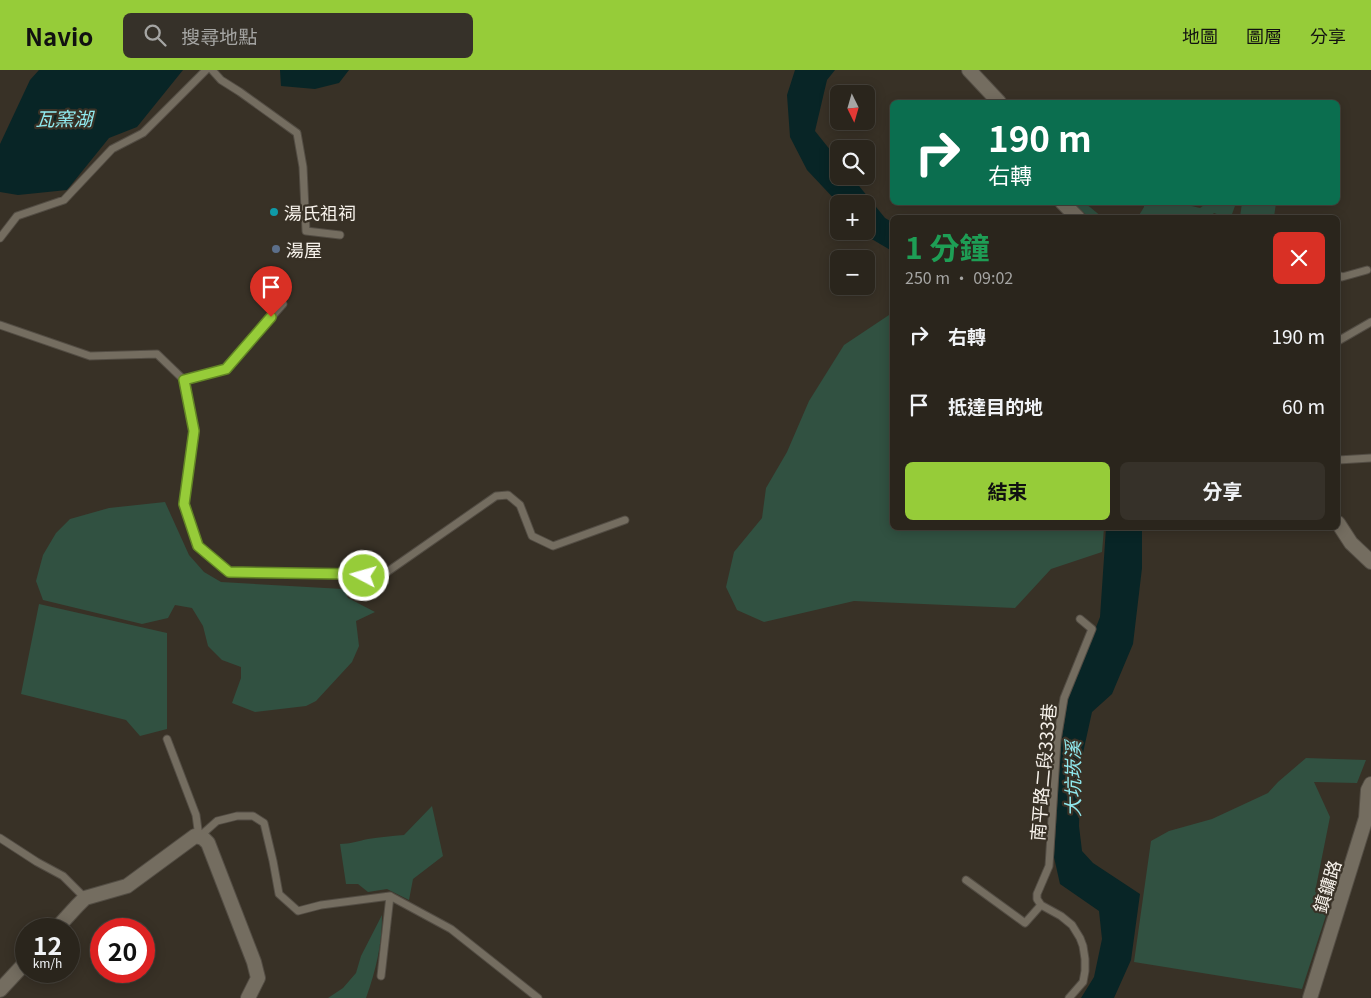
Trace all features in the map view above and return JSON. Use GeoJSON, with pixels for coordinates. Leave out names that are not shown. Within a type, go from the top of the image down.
{"type":"FeatureCollection","features":[{"type":"Feature","properties":{"kind":"street"},"geometry":{"type":"LineString","coordinates":[[970,70],[997,100]]}},
{"type":"Feature","properties":{"kind":"street"},"geometry":{"type":"LineString","coordinates":[[1065,205],[1075,215]]}},
{"type":"Feature","properties":{"kind":"street"},"geometry":{"type":"LineString","coordinates":[[1340,526],[1351,543],[1371,562]]}},
{"type":"Feature","properties":{"kind":"street","name":"鎮鏞路"},"geometry":{"type":"LineString","coordinates":[[1310,998],[1366,818],[1368,790],[1371,784]]}},
{"type":"Feature","properties":{"kind":"street"},"geometry":{"type":"LineString","coordinates":[[66,918],[85,898],[127,886],[195,836],[203,838],[208,843],[254,962],[258,978],[248,998]]}},
{"type":"Feature","properties":{"kind":"street"},"geometry":{"type":"LineString","coordinates":[[0,990],[15,974]]}},
{"type":"Feature","properties":{"kind":"lane"},"geometry":{"type":"LineString","coordinates":[[0,238],[18,216],[64,200],[112,149],[144,133],[206,70]]}},
{"type":"Feature","properties":{"kind":"lane"},"geometry":{"type":"LineString","coordinates":[[212,70],[221,80],[297,133],[303,167],[306,231],[340,235]]}},
{"type":"Feature","properties":{"kind":"lane"},"geometry":{"type":"LineString","coordinates":[[1340,276],[1367,270]]}},
{"type":"Feature","properties":{"kind":"lane"},"geometry":{"type":"LineString","coordinates":[[184,380],[226,369],[283,304]]}},
{"type":"Feature","properties":{"kind":"lane"},"geometry":{"type":"LineString","coordinates":[[1340,340],[1371,322]]}},
{"type":"Feature","properties":{"kind":"lane"},"geometry":{"type":"LineString","coordinates":[[0,326],[90,356],[157,354],[184,380],[194,431],[184,504],[198,546],[229,572],[350,574],[377,579],[496,496],[508,495],[520,505],[532,536],[554,546],[625,520]]}},
{"type":"Feature","properties":{"kind":"lane"},"geometry":{"type":"LineString","coordinates":[[1340,460],[1371,458]]}},
{"type":"Feature","properties":{"kind":"lane","name":"南平路二段333巷"},"geometry":{"type":"LineString","coordinates":[[1041,906],[1037,899],[1037,894],[1049,866],[1058,740],[1064,698],[1092,629],[1080,619]]}},
{"type":"Feature","properties":{"kind":"lane"},"geometry":{"type":"LineString","coordinates":[[167,739],[196,815],[199,837]]}},
{"type":"Feature","properties":{"kind":"lane"},"geometry":{"type":"LineString","coordinates":[[199,837],[217,821],[237,816],[253,816],[264,823],[279,894],[298,910],[390,896],[451,929],[538,998]]}},
{"type":"Feature","properties":{"kind":"lane"},"geometry":{"type":"LineString","coordinates":[[0,838],[63,876],[85,898]]}},
{"type":"Feature","properties":{"kind":"lane"},"geometry":{"type":"LineString","coordinates":[[966,880],[1025,923],[1041,906],[1061,916],[1072,925],[1083,946],[1085,971],[1083,982],[1069,998]]}},
{"type":"Feature","properties":{"kind":"lane"},"geometry":{"type":"LineString","coordinates":[[381,976],[390,896]]}},
{"type":"Feature","properties":{"kind":"green space"},"geometry":{"type":"Polygon","coordinates":[[[1074,205],[1087,205],[1100,215],[1087,215],[1074,205]]]}},
{"type":"Feature","properties":{"kind":"green space"},"geometry":{"type":"Polygon","coordinates":[[[1144,205],[1187,205],[1200,208],[1204,205],[1235,205],[1232,215],[1214,213],[1212,215],[1139,215],[1144,205]]]}},
{"type":"Feature","properties":{"kind":"green space"},"geometry":{"type":"Polygon","coordinates":[[[1242,205],[1276,205],[1274,215],[1240,215],[1242,205]]]}},
{"type":"Feature","properties":{"kind":"green space"},"geometry":{"type":"Polygon","coordinates":[[[890,314],[890,530],[1104,530],[1102,552],[1051,569],[1015,608],[854,601],[764,622],[737,610],[726,587],[734,552],[762,518],[766,488],[787,452],[809,401],[844,345],[890,314]]]}},
{"type":"Feature","properties":{"kind":"green space"},"geometry":{"type":"Polygon","coordinates":[[[165,502],[189,555],[204,572],[221,582],[343,589],[348,598],[375,612],[356,621],[359,646],[352,662],[316,701],[306,706],[255,712],[232,703],[241,678],[241,667],[222,660],[208,646],[203,626],[192,608],[175,605],[168,618],[142,624],[43,600],[36,581],[43,555],[56,533],[70,519],[109,508],[165,502]]]}},
{"type":"Feature","properties":{"kind":"green space"},"geometry":{"type":"Polygon","coordinates":[[[39,604],[167,633],[167,729],[140,736],[126,720],[21,694],[39,604]]]}},
{"type":"Feature","properties":{"kind":"green space"},"geometry":{"type":"Polygon","coordinates":[[[1306,758],[1366,760],[1357,783],[1314,782],[1330,817],[1315,892],[1331,900],[1302,989],[1134,962],[1151,841],[1169,831],[1212,819],[1268,793],[1306,758]]]}},
{"type":"Feature","properties":{"kind":"green space"},"geometry":{"type":"Polygon","coordinates":[[[432,806],[443,856],[413,879],[409,900],[387,889],[368,892],[358,884],[346,884],[340,844],[404,835],[432,806]]]}},
{"type":"Feature","properties":{"kind":"green space"},"geometry":{"type":"Polygon","coordinates":[[[382,915],[378,957],[366,998],[328,998],[343,988],[356,973],[361,956],[382,915]]]}},
{"type":"Feature","properties":{"kind":"water","name":"瓦窯湖"},"geometry":{"type":"Polygon","coordinates":[[[39,70],[183,70],[137,127],[109,138],[67,190],[18,195],[0,192],[0,144],[30,80],[39,70]]]}},
{"type":"Feature","properties":{"kind":"water"},"geometry":{"type":"Polygon","coordinates":[[[280,70],[349,70],[339,83],[315,89],[281,86],[280,70]]]}},
{"type":"Feature","properties":{"kind":"water"},"geometry":{"type":"Polygon","coordinates":[[[795,70],[835,70],[827,80],[815,131],[830,150],[830,185],[858,185],[866,195],[831,195],[807,170],[790,137],[787,95],[795,70]]]}},
{"type":"Feature","properties":{"kind":"water"},"geometry":{"type":"Polygon","coordinates":[[[875,206],[885,218],[890,221],[890,250],[873,240],[875,240],[875,206]]]}},
{"type":"Feature","properties":{"kind":"water","name":"大坑崁溪"},"geometry":{"type":"Polygon","coordinates":[[[1106,530],[1142,530],[1142,568],[1133,644],[1112,694],[1092,712],[1081,762],[1079,826],[1082,851],[1093,863],[1140,894],[1131,960],[1114,998],[1081,998],[1094,977],[1102,939],[1099,911],[1060,884],[1054,857],[1061,744],[1068,699],[1100,617],[1106,530]]]}},
{"type":"Feature","properties":{"kind":"place","name":"湯氏祖祠"},"geometry":{"type":"Point","coordinates":[274,212]}},
{"type":"Feature","properties":{"kind":"place","name":"湯屋"},"geometry":{"type":"Point","coordinates":[276,249]}},
{"type":"Feature","properties":{"kind":"route"},"geometry":{"type":"LineString","coordinates":[[271,317],[226,369],[184,380],[194,431],[184,504],[198,546],[229,572],[350,574],[364,576]]}}]}
